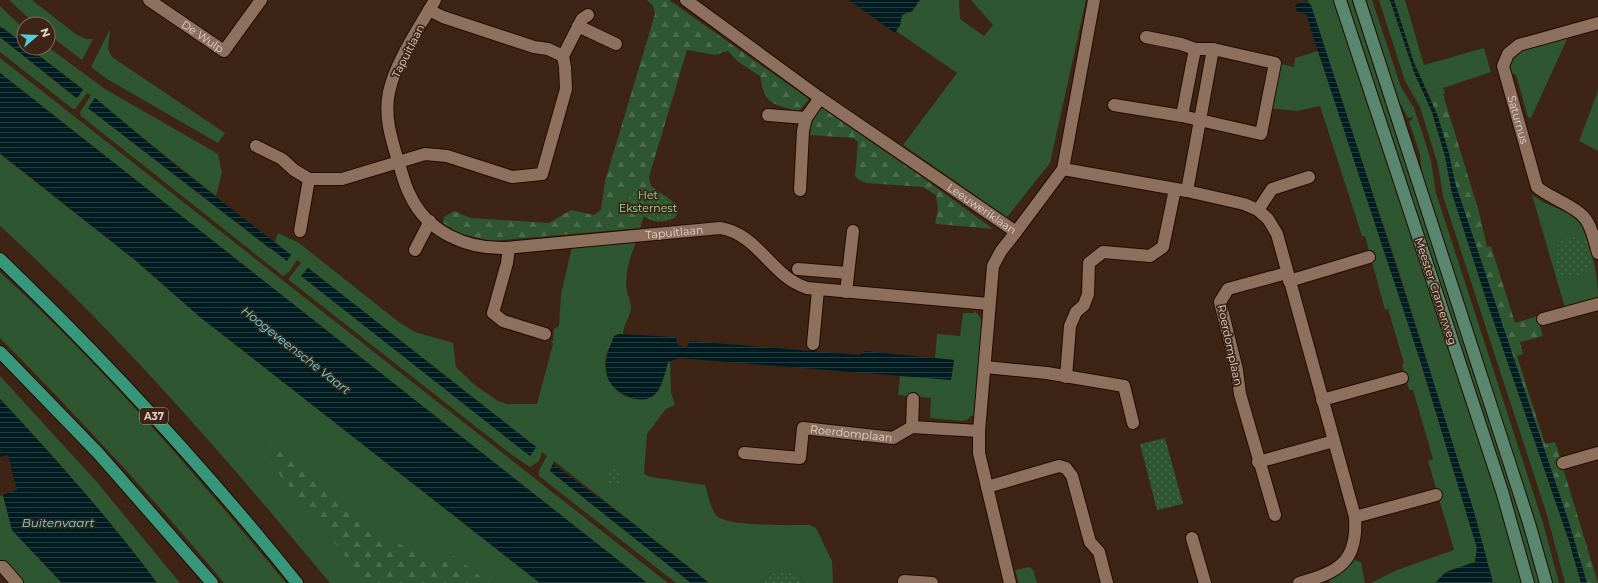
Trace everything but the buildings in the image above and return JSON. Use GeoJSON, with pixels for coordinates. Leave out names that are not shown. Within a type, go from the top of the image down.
{"type":"FeatureCollection","features":[{"type":"Feature","properties":{"kind":"highway","name":"A37"},"geometry":{"type":"LineString","coordinates":[[0,259],[91,350],[171,434],[297,583]]}},
{"type":"Feature","properties":{"kind":"highway"},"geometry":{"type":"LineString","coordinates":[[0,352],[98,453],[212,583]]}},
{"type":"Feature","properties":{"kind":"main road","name":"Meester Cramerweg"},"geometry":{"type":"LineString","coordinates":[[1340,0],[1500,484],[1528,583]]}},
{"type":"Feature","properties":{"kind":"main road","name":"Meester Cramerweg"},"geometry":{"type":"LineString","coordinates":[[1359,0],[1529,523],[1546,583]]}},
{"type":"Feature","properties":{"kind":"street","name":"De Wulp"},"geometry":{"type":"LineString","coordinates":[[149,0],[224,51],[261,0]]}},
{"type":"Feature","properties":{"kind":"street","name":"Leeuweriklaan"},"geometry":{"type":"LineString","coordinates":[[686,0],[820,98],[1016,232],[1063,169],[1094,0]]}},
{"type":"Feature","properties":{"kind":"street","name":"Tapuitlaan"},"geometry":{"type":"LineString","coordinates":[[563,56],[548,49],[526,44],[443,17],[432,5],[397,69],[389,92],[388,127],[410,195],[420,211],[447,235],[467,244],[492,248],[508,248],[720,228],[734,231],[745,237],[777,271],[792,283],[807,288],[989,304]]}},
{"type":"Feature","properties":{"kind":"street"},"geometry":{"type":"LineString","coordinates":[[256,146],[282,159],[294,170],[309,179],[342,179],[425,154],[447,156],[512,177],[542,174],[566,89],[563,56],[582,19],[588,15]]}},
{"type":"Feature","properties":{"kind":"street","name":"Saturnus"},"geometry":{"type":"LineString","coordinates":[[1598,23],[1519,45],[1508,54],[1503,66],[1537,187],[1546,195],[1580,213],[1588,221],[1598,253]]}},
{"type":"Feature","properties":{"kind":"street"},"geometry":{"type":"LineString","coordinates":[[578,26],[616,44]]}},
{"type":"Feature","properties":{"kind":"street"},"geometry":{"type":"LineString","coordinates":[[1114,105],[1182,116],[1261,134],[1275,63],[1213,49],[1194,49],[1181,44],[1146,37]]}},
{"type":"Feature","properties":{"kind":"street"},"geometry":{"type":"LineString","coordinates":[[1182,116],[1194,49]]}},
{"type":"Feature","properties":{"kind":"street"},"geometry":{"type":"LineString","coordinates":[[1187,191],[1213,49]]}},
{"type":"Feature","properties":{"kind":"street"},"geometry":{"type":"LineString","coordinates":[[800,190],[803,131],[806,118],[820,98]]}},
{"type":"Feature","properties":{"kind":"street"},"geometry":{"type":"LineString","coordinates":[[768,115],[806,118]]}},
{"type":"Feature","properties":{"kind":"street"},"geometry":{"type":"LineString","coordinates":[[1063,169],[1187,191],[1244,204],[1258,210],[1268,219],[1277,234],[1355,517],[1356,536],[1353,549],[1343,563],[1325,576],[1299,583]]}},
{"type":"Feature","properties":{"kind":"street"},"geometry":{"type":"LineString","coordinates":[[1258,210],[1272,190],[1309,178]]}},
{"type":"Feature","properties":{"kind":"street"},"geometry":{"type":"LineString","coordinates":[[300,231],[309,179]]}},
{"type":"Feature","properties":{"kind":"street"},"geometry":{"type":"LineString","coordinates":[[1066,377],[1070,326],[1076,312],[1084,305],[1088,294],[1089,263],[1103,252],[1150,256],[1163,248],[1175,189]]}},
{"type":"Feature","properties":{"kind":"street"},"geometry":{"type":"LineString","coordinates":[[416,250],[430,221]]}},
{"type":"Feature","properties":{"kind":"street"},"geometry":{"type":"LineString","coordinates":[[846,292],[853,231]]}},
{"type":"Feature","properties":{"kind":"street"},"geometry":{"type":"LineString","coordinates":[[1010,583],[979,453],[979,431],[993,266],[1001,251],[1016,232]]}},
{"type":"Feature","properties":{"kind":"street"},"geometry":{"type":"LineString","coordinates":[[508,248],[506,263],[493,313],[503,321],[546,334]]}},
{"type":"Feature","properties":{"kind":"street","name":"Roerdomplaan"},"geometry":{"type":"LineString","coordinates":[[1275,515],[1258,462],[1240,394],[1238,370],[1220,302],[1228,290],[1369,258]]}},
{"type":"Feature","properties":{"kind":"street"},"geometry":{"type":"LineString","coordinates":[[798,269],[848,272]]}},
{"type":"Feature","properties":{"kind":"street"},"geometry":{"type":"LineString","coordinates":[[813,344],[818,290]]}},
{"type":"Feature","properties":{"kind":"street"},"geometry":{"type":"LineString","coordinates":[[1543,319],[1598,304]]}},
{"type":"Feature","properties":{"kind":"street"},"geometry":{"type":"LineString","coordinates":[[985,367],[1047,373],[1124,386],[1133,423]]}},
{"type":"Feature","properties":{"kind":"street"},"geometry":{"type":"LineString","coordinates":[[1322,400],[1402,378]]}},
{"type":"Feature","properties":{"kind":"street"},"geometry":{"type":"LineString","coordinates":[[913,399],[912,427],[979,431]]}},
{"type":"Feature","properties":{"kind":"street","name":"Roerdomplaan"},"geometry":{"type":"LineString","coordinates":[[744,453],[800,458],[803,428],[893,438],[912,427]]}},
{"type":"Feature","properties":{"kind":"street"},"geometry":{"type":"LineString","coordinates":[[1258,462],[1334,441]]}},
{"type":"Feature","properties":{"kind":"street"},"geometry":{"type":"LineString","coordinates":[[1563,463],[1598,453]]}},
{"type":"Feature","properties":{"kind":"street"},"geometry":{"type":"LineString","coordinates":[[987,487],[1059,466],[1066,468],[1072,476],[1090,542],[1099,552],[1107,583]]}},
{"type":"Feature","properties":{"kind":"street"},"geometry":{"type":"LineString","coordinates":[[1355,517],[1436,495]]}},
{"type":"Feature","properties":{"kind":"street"},"geometry":{"type":"LineString","coordinates":[[1192,538],[1205,583]]}},
{"type":"Feature","properties":{"kind":"street"},"geometry":{"type":"LineString","coordinates":[[0,567],[3,567],[18,583]]}},
{"type":"Feature","properties":{"kind":"street"},"geometry":{"type":"LineString","coordinates":[[904,583],[904,581],[932,583]]}},
{"type":"Feature","properties":{"kind":"green space"},"geometry":{"type":"Polygon","coordinates":[[[9,0],[32,0],[53,16],[26,16],[9,0]]]}},
{"type":"Feature","properties":{"kind":"green space"},"geometry":{"type":"Polygon","coordinates":[[[647,0],[669,0],[809,99],[798,112],[771,102],[762,86],[760,76],[737,61],[728,51],[715,55],[687,50],[649,177],[651,186],[630,192],[626,207],[644,215],[640,228],[491,241],[460,234],[443,223],[444,217],[454,211],[471,218],[549,223],[571,210],[594,215],[601,210],[605,181],[655,14],[653,6],[647,0]]]}},
{"type":"Feature","properties":{"kind":"green space"},"geometry":{"type":"Polygon","coordinates":[[[920,0],[959,0],[960,19],[984,36],[993,25],[971,0],[1086,0],[1050,163],[1007,217],[903,145],[957,73],[896,31],[900,25],[902,15],[912,11],[920,0]]]}},
{"type":"Feature","properties":{"kind":"green space"},"geometry":{"type":"Polygon","coordinates":[[[1308,0],[1335,0],[1489,468],[1525,583],[1493,583],[1474,512],[1400,275],[1308,0]]]}},
{"type":"Feature","properties":{"kind":"green space"},"geometry":{"type":"Polygon","coordinates":[[[1346,0],[1354,0],[1489,414],[1541,583],[1535,583],[1418,217],[1346,0]]]}},
{"type":"Feature","properties":{"kind":"green space"},"geometry":{"type":"Polygon","coordinates":[[[1364,0],[1372,0],[1401,87],[1414,108],[1431,161],[1436,193],[1543,523],[1559,583],[1551,583],[1423,184],[1420,154],[1409,121],[1413,119],[1412,117],[1408,118],[1394,92],[1364,0]]]}},
{"type":"Feature","properties":{"kind":"green space"},"geometry":{"type":"Polygon","coordinates":[[[1379,0],[1390,0],[1414,72],[1432,112],[1445,156],[1452,193],[1488,305],[1569,541],[1581,583],[1565,583],[1547,515],[1443,196],[1438,165],[1420,107],[1405,81],[1379,0]]]}},
{"type":"Feature","properties":{"kind":"green space"},"geometry":{"type":"Polygon","coordinates":[[[1394,0],[1405,0],[1424,65],[1484,48],[1491,72],[1428,93],[1414,63],[1394,0]]]}},
{"type":"Feature","properties":{"kind":"green space"},"geometry":{"type":"Polygon","coordinates":[[[0,6],[16,21],[16,38],[0,26],[0,6]]]}},
{"type":"Feature","properties":{"kind":"green space"},"geometry":{"type":"Polygon","coordinates":[[[56,19],[77,35],[86,39],[93,39],[82,60],[56,40],[56,19]]]}},
{"type":"Feature","properties":{"kind":"green space"},"geometry":{"type":"Polygon","coordinates":[[[110,29],[108,49],[112,57],[225,133],[218,143],[107,79],[91,67],[110,29]]]}},
{"type":"Feature","properties":{"kind":"green space"},"geometry":{"type":"Polygon","coordinates":[[[0,37],[16,50],[16,56],[24,56],[76,98],[83,89],[40,56],[56,56],[56,53],[105,89],[218,154],[222,173],[216,196],[96,99],[88,108],[269,248],[291,255],[275,242],[278,233],[299,243],[400,323],[415,332],[453,343],[456,367],[476,386],[498,401],[507,404],[537,404],[553,344],[551,340],[553,341],[554,329],[559,326],[561,294],[572,247],[636,242],[629,262],[626,278],[626,287],[631,305],[630,312],[623,335],[619,334],[613,342],[608,350],[605,360],[606,370],[615,388],[623,395],[632,398],[642,398],[653,394],[658,390],[670,360],[671,392],[675,405],[666,409],[647,434],[644,474],[651,477],[705,485],[714,512],[722,519],[732,522],[745,523],[810,525],[816,528],[832,561],[833,583],[804,583],[793,569],[772,573],[760,583],[709,583],[554,461],[550,471],[691,583],[676,583],[539,476],[539,470],[547,456],[542,452],[539,461],[530,467],[512,455],[289,280],[301,263],[297,260],[289,272],[283,276],[81,116],[80,112],[91,95],[87,93],[76,108],[73,109],[0,52],[0,37]],[[308,268],[302,276],[530,456],[536,447],[308,268]]]}},
{"type":"Feature","properties":{"kind":"green space"},"geometry":{"type":"Polygon","coordinates":[[[1568,37],[1531,118],[1528,117],[1516,75],[1510,72],[1511,64],[1516,57],[1531,47],[1568,37]]]}},
{"type":"Feature","properties":{"kind":"green space"},"geometry":{"type":"Polygon","coordinates":[[[1318,51],[1420,360],[1477,548],[1475,562],[1446,572],[1435,583],[1371,583],[1397,570],[1454,550],[1428,461],[1433,459],[1413,390],[1409,390],[1402,365],[1404,363],[1388,309],[1385,310],[1365,236],[1362,236],[1320,106],[1297,111],[1268,108],[1277,63],[1294,67],[1295,58],[1318,51]]]}},
{"type":"Feature","properties":{"kind":"green space"},"geometry":{"type":"Polygon","coordinates":[[[0,58],[668,583],[647,583],[0,73],[0,58]]]}},
{"type":"Feature","properties":{"kind":"green space"},"geometry":{"type":"Polygon","coordinates":[[[1443,88],[1445,93],[1443,94],[1479,212],[1487,247],[1491,246],[1515,323],[1537,316],[1543,336],[1520,342],[1523,354],[1517,356],[1545,444],[1555,442],[1560,457],[1558,459],[1561,468],[1563,468],[1598,583],[1587,583],[1568,520],[1455,183],[1438,117],[1428,93],[1443,88]]]}},
{"type":"Feature","properties":{"kind":"green space"},"geometry":{"type":"Polygon","coordinates":[[[1598,91],[1598,151],[1579,141],[1598,91]]]}},
{"type":"Feature","properties":{"kind":"green space"},"geometry":{"type":"Polygon","coordinates":[[[822,108],[922,177],[993,229],[935,223],[938,209],[936,195],[923,187],[866,183],[859,180],[855,176],[858,142],[853,138],[810,135],[812,121],[822,108]]]}},
{"type":"Feature","properties":{"kind":"green space"},"geometry":{"type":"Polygon","coordinates":[[[0,154],[135,260],[200,317],[540,583],[330,583],[212,444],[130,354],[88,310],[0,226],[0,154]]]}},
{"type":"Feature","properties":{"kind":"green space","name":"Het Eksternest"},"geometry":{"type":"Polygon","coordinates":[[[651,186],[674,203],[678,210],[675,217],[667,221],[654,221],[626,208],[630,191],[651,186]]]}},
{"type":"Feature","properties":{"kind":"green space"},"geometry":{"type":"Polygon","coordinates":[[[1532,195],[1543,202],[1578,217],[1592,256],[1598,287],[1598,297],[1565,308],[1532,195]]]}},
{"type":"Feature","properties":{"kind":"green space"},"geometry":{"type":"Polygon","coordinates":[[[1569,237],[1586,239],[1594,268],[1573,278],[1561,275],[1555,260],[1556,248],[1561,242],[1569,237]]]}},
{"type":"Feature","properties":{"kind":"green space"},"geometry":{"type":"Polygon","coordinates":[[[0,272],[76,345],[148,423],[218,502],[286,583],[224,583],[115,458],[0,338],[0,272]]]}},
{"type":"Feature","properties":{"kind":"green space"},"geometry":{"type":"Polygon","coordinates":[[[974,310],[980,317],[982,323],[974,416],[962,421],[930,418],[931,398],[898,395],[900,376],[951,379],[954,360],[935,358],[937,334],[960,336],[963,313],[974,313],[974,310]]]}},
{"type":"Feature","properties":{"kind":"green space"},"geometry":{"type":"Polygon","coordinates":[[[0,376],[96,481],[180,583],[157,583],[120,535],[81,489],[0,399],[0,376]]]}},
{"type":"Feature","properties":{"kind":"green space"},"geometry":{"type":"Polygon","coordinates":[[[1165,438],[1183,504],[1157,510],[1140,444],[1165,438]]]}},
{"type":"Feature","properties":{"kind":"green space"},"geometry":{"type":"Polygon","coordinates":[[[275,444],[341,504],[381,535],[432,560],[454,556],[489,583],[367,583],[262,453],[275,444]]]}},
{"type":"Feature","properties":{"kind":"green space"},"geometry":{"type":"Polygon","coordinates":[[[617,467],[622,483],[609,487],[605,471],[617,467]]]}},
{"type":"Feature","properties":{"kind":"green space"},"geometry":{"type":"Polygon","coordinates":[[[3,495],[12,530],[62,583],[24,583],[9,567],[0,562],[0,496],[3,495]]]}},
{"type":"Feature","properties":{"kind":"green space"},"geometry":{"type":"Polygon","coordinates":[[[1354,560],[1361,562],[1365,583],[1330,583],[1329,579],[1346,569],[1354,560]]]}},
{"type":"Feature","properties":{"kind":"green space"},"geometry":{"type":"Polygon","coordinates":[[[1030,567],[1033,570],[1037,583],[1019,583],[1015,570],[1030,567]]]}},
{"type":"Feature","properties":{"kind":"green space"},"geometry":{"type":"Polygon","coordinates":[[[793,569],[804,583],[760,583],[772,573],[793,569]]]}},
{"type":"Feature","properties":{"kind":"water"},"geometry":{"type":"Polygon","coordinates":[[[849,0],[920,0],[912,11],[902,15],[900,25],[895,33],[849,0]]]}},
{"type":"Feature","properties":{"kind":"water"},"geometry":{"type":"Polygon","coordinates":[[[1390,0],[1394,0],[1414,63],[1438,117],[1449,153],[1455,183],[1568,520],[1587,583],[1581,583],[1569,541],[1488,305],[1452,193],[1445,156],[1432,112],[1414,72],[1390,0]]]}},
{"type":"Feature","properties":{"kind":"water"},"geometry":{"type":"Polygon","coordinates":[[[1306,1],[1311,5],[1424,352],[1474,512],[1493,583],[1435,583],[1446,572],[1475,562],[1477,548],[1420,360],[1307,15],[1297,11],[1295,7],[1296,4],[1306,1]]]}},
{"type":"Feature","properties":{"kind":"water"},"geometry":{"type":"Polygon","coordinates":[[[0,26],[16,38],[16,50],[0,37],[0,26]]]}},
{"type":"Feature","properties":{"kind":"water"},"geometry":{"type":"Polygon","coordinates":[[[24,56],[39,56],[83,90],[77,98],[24,56]]]}},
{"type":"Feature","properties":{"kind":"water","name":"Hoogeveensche Vaart"},"geometry":{"type":"Polygon","coordinates":[[[0,73],[647,583],[540,583],[200,317],[135,260],[0,153],[0,73]]]}},
{"type":"Feature","properties":{"kind":"water"},"geometry":{"type":"Polygon","coordinates":[[[95,98],[175,165],[291,255],[287,261],[88,108],[95,98]]]}},
{"type":"Feature","properties":{"kind":"water"},"geometry":{"type":"Polygon","coordinates":[[[308,268],[536,447],[530,456],[301,276],[308,268]]]}},
{"type":"Feature","properties":{"kind":"water"},"geometry":{"type":"Polygon","coordinates":[[[619,334],[676,337],[678,345],[687,348],[690,341],[860,355],[864,351],[954,360],[951,380],[679,358],[668,362],[659,390],[647,399],[639,399],[630,397],[620,392],[608,380],[606,364],[610,346],[614,336],[619,334]]]}},
{"type":"Feature","properties":{"kind":"water","name":"Buitenvaart"},"geometry":{"type":"Polygon","coordinates":[[[0,399],[81,489],[120,535],[157,583],[62,583],[12,530],[3,495],[17,490],[8,455],[0,457],[0,399]]]}},
{"type":"Feature","properties":{"kind":"water"},"geometry":{"type":"Polygon","coordinates":[[[553,464],[626,518],[709,583],[691,583],[550,471],[553,464]]]}}]}
